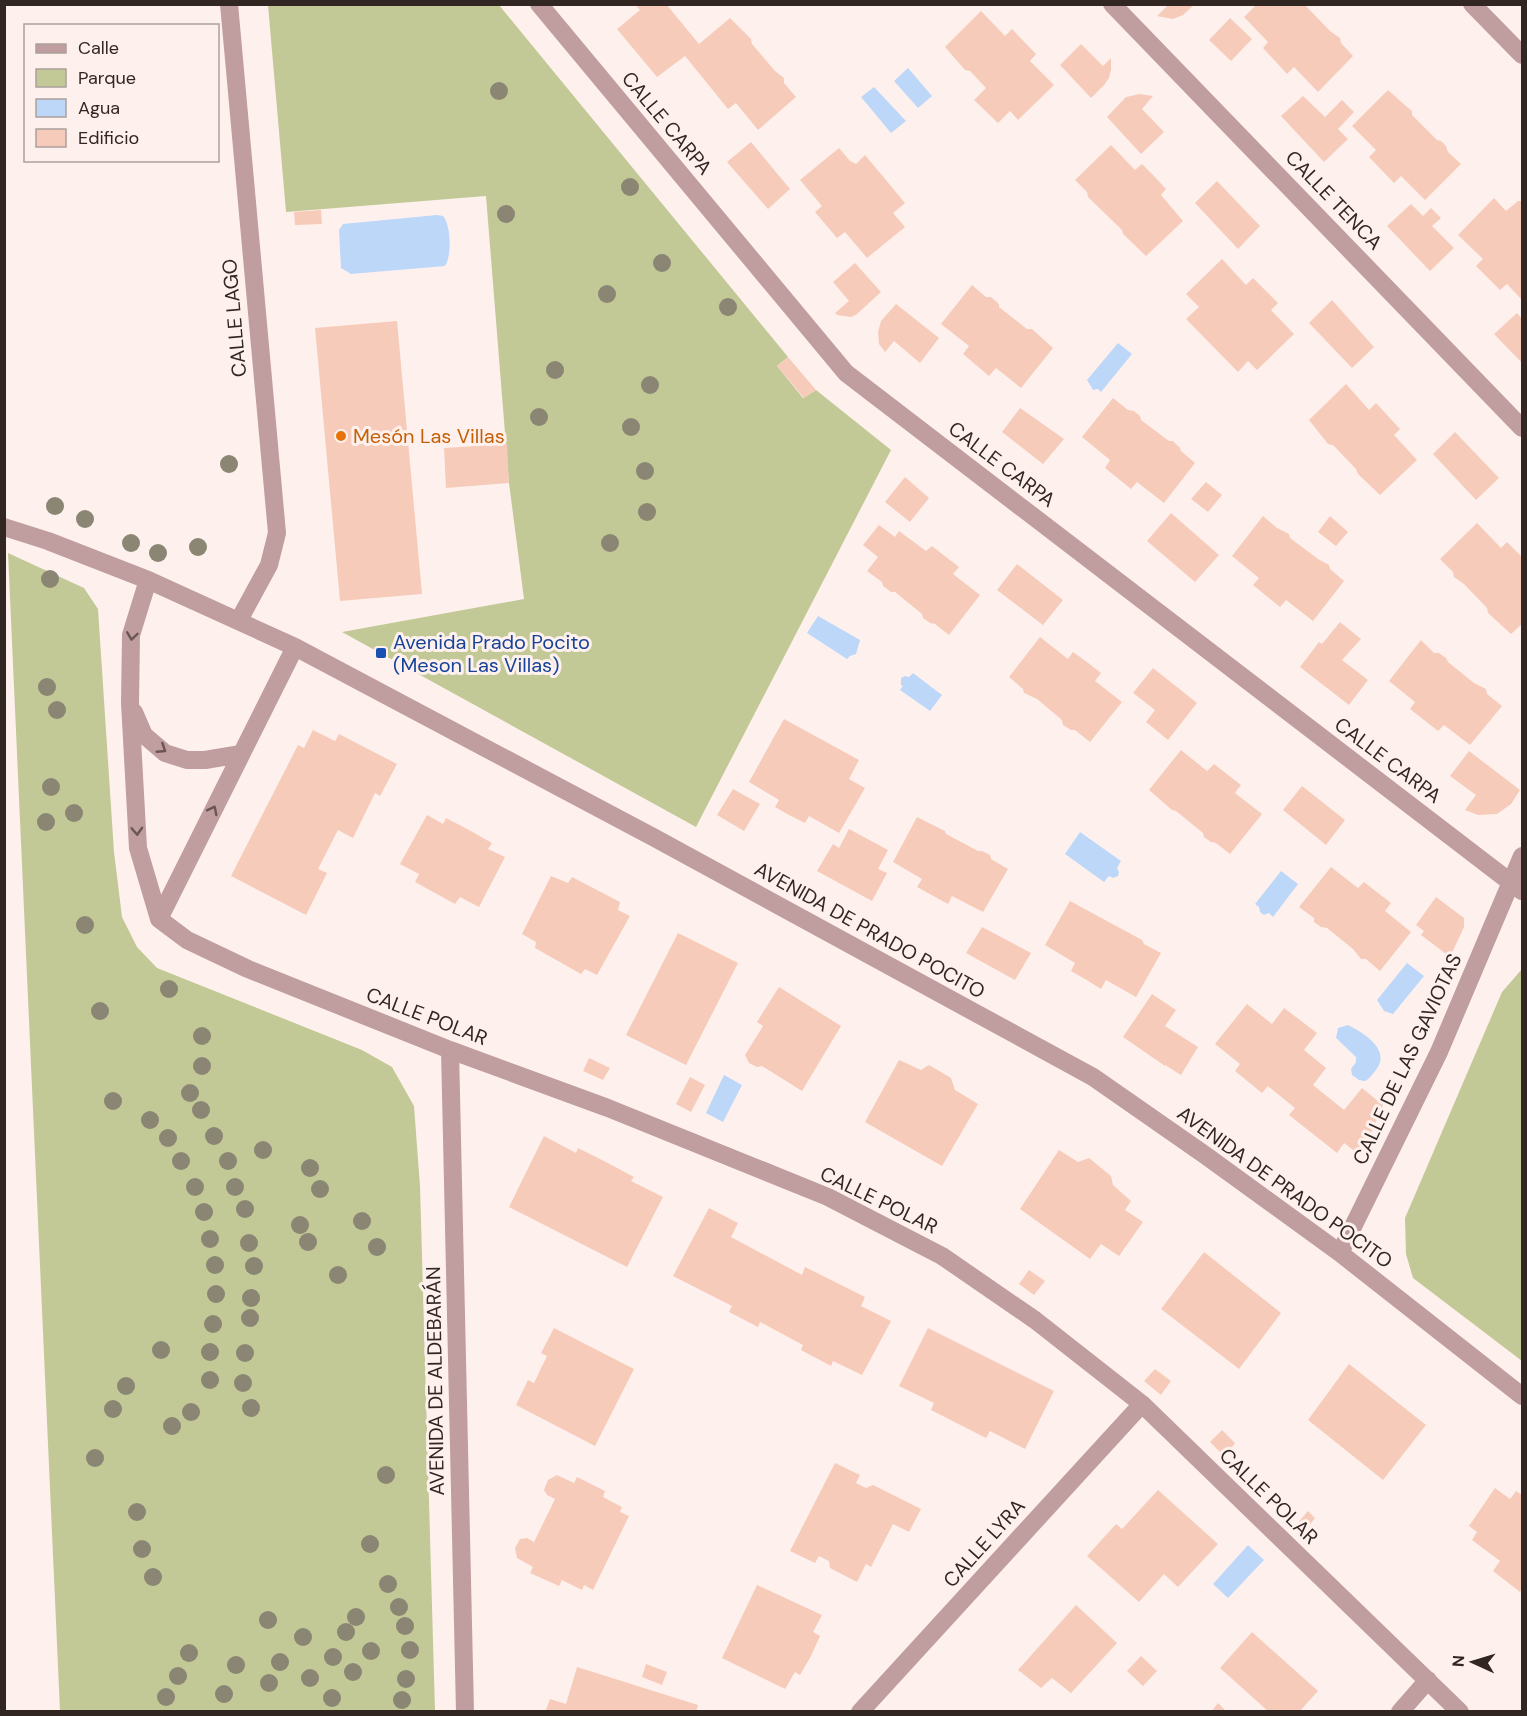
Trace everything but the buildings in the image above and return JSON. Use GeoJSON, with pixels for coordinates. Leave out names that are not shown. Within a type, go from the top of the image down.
{"type":"FeatureCollection","features":[{"type":"Feature","properties":{"kind":"street","name":"CALLE LAGO"},"geometry":{"type":"LineString","coordinates":[[229,4],[277,534],[269,565],[239,620]]}},
{"type":"Feature","properties":{"kind":"street","name":"CALLE CARPA"},"geometry":{"type":"LineString","coordinates":[[539,4],[846,374],[1517,887]]}},
{"type":"Feature","properties":{"kind":"street","name":"CALLE TENCA"},"geometry":{"type":"LineString","coordinates":[[1112,4],[1522,428]]}},
{"type":"Feature","properties":{"kind":"street"},"geometry":{"type":"LineString","coordinates":[[1472,4],[1522,55]]}},
{"type":"Feature","properties":{"kind":"street","name":"AVENIDA DE PRADO POCITO"},"geometry":{"type":"LineString","coordinates":[[4,527],[48,541],[148,580],[295,647],[653,837],[1093,1077],[1340,1253],[1522,1396]]}},
{"type":"Feature","properties":{"kind":"street"},"geometry":{"type":"LineString","coordinates":[[148,580],[131,635],[130,703],[138,848],[159,919]]}},
{"type":"Feature","properties":{"kind":"street"},"geometry":{"type":"LineString","coordinates":[[159,919],[295,647]]}},
{"type":"Feature","properties":{"kind":"street"},"geometry":{"type":"LineString","coordinates":[[130,703],[144,735],[165,753],[187,760],[205,760],[241,754]]}},
{"type":"Feature","properties":{"kind":"street","name":"CALLE DE LAS GAVIOTAS"},"geometry":{"type":"LineString","coordinates":[[1340,1253],[1517,887],[1522,856]]}},
{"type":"Feature","properties":{"kind":"street","name":"CALLE POLAR"},"geometry":{"type":"LineString","coordinates":[[159,919],[187,940],[248,969],[450,1050],[608,1108],[828,1197],[942,1256],[1035,1320],[1142,1404],[1460,1712]]}},
{"type":"Feature","properties":{"kind":"street","name":"AVENIDA DE ALDEBARÁN"},"geometry":{"type":"LineString","coordinates":[[450,1050],[465,1712]]}},
{"type":"Feature","properties":{"kind":"street","name":"CALLE LYRA"},"geometry":{"type":"LineString","coordinates":[[860,1712],[1142,1404]]}},
{"type":"Feature","properties":{"kind":"street"},"geometry":{"type":"LineString","coordinates":[[1400,1712],[1428,1680]]}},
{"type":"Feature","properties":{"kind":"green space"},"geometry":{"type":"Polygon","coordinates":[[[268,5],[499,5],[788,357],[777,366],[803,398],[816,390],[891,450],[696,827],[342,632],[524,599],[509,483],[486,196],[286,212],[268,5]]]}},
{"type":"Feature","properties":{"kind":"green space"},"geometry":{"type":"Polygon","coordinates":[[[8,553],[84,588],[98,609],[114,852],[122,917],[137,947],[157,968],[362,1050],[392,1067],[414,1106],[420,1186],[435,1711],[60,1711],[8,553]]]}},
{"type":"Feature","properties":{"kind":"green space"},"geometry":{"type":"Polygon","coordinates":[[[1522,969],[1522,1361],[1413,1278],[1406,1254],[1405,1218],[1502,992],[1522,969]]]}},
{"type":"Feature","properties":{"kind":"water"},"geometry":{"type":"Polygon","coordinates":[[[908,68],[932,96],[918,108],[894,81],[908,68]]]}},
{"type":"Feature","properties":{"kind":"water"},"geometry":{"type":"Polygon","coordinates":[[[874,87],[906,121],[891,133],[861,97],[874,87]]]}},
{"type":"Feature","properties":{"kind":"water"},"geometry":{"type":"Polygon","coordinates":[[[443,216],[448,226],[450,248],[445,266],[351,274],[341,268],[339,230],[343,224],[443,216]]]}},
{"type":"Feature","properties":{"kind":"water"},"geometry":{"type":"Polygon","coordinates":[[[1118,343],[1132,354],[1101,392],[1098,389],[1093,390],[1087,380],[1118,343]]]}},
{"type":"Feature","properties":{"kind":"water"},"geometry":{"type":"Polygon","coordinates":[[[818,616],[860,640],[856,654],[847,659],[807,633],[818,616]]]}},
{"type":"Feature","properties":{"kind":"water"},"geometry":{"type":"Polygon","coordinates":[[[913,673],[942,695],[930,711],[900,690],[903,686],[901,678],[909,677],[913,673]]]}},
{"type":"Feature","properties":{"kind":"water"},"geometry":{"type":"Polygon","coordinates":[[[1080,832],[1121,861],[1117,868],[1118,876],[1113,878],[1109,876],[1104,882],[1065,854],[1080,832]]]}},
{"type":"Feature","properties":{"kind":"water"},"geometry":{"type":"Polygon","coordinates":[[[1281,871],[1298,884],[1273,917],[1269,913],[1264,915],[1255,904],[1281,871]]]}},
{"type":"Feature","properties":{"kind":"water"},"geometry":{"type":"Polygon","coordinates":[[[1407,963],[1424,976],[1393,1014],[1384,1011],[1377,1000],[1407,963]]]}},
{"type":"Feature","properties":{"kind":"water"},"geometry":{"type":"Polygon","coordinates":[[[1348,1025],[1372,1042],[1380,1053],[1378,1067],[1365,1081],[1352,1075],[1351,1069],[1356,1062],[1356,1057],[1336,1038],[1338,1028],[1348,1025]]]}},
{"type":"Feature","properties":{"kind":"water"},"geometry":{"type":"Polygon","coordinates":[[[724,1075],[742,1085],[723,1122],[706,1113],[724,1075]]]}},
{"type":"Feature","properties":{"kind":"water"},"geometry":{"type":"Polygon","coordinates":[[[1248,1545],[1264,1560],[1228,1598],[1213,1584],[1248,1545]]]}},
{"type":"Feature","properties":{"kind":"place","name":"Mesón Las Villas"},"geometry":{"type":"Point","coordinates":[341,436]}},
{"type":"Feature","properties":{"kind":"place","name":"Avenida Prado Pocito (Meson Las Villas)"},"geometry":{"type":"Point","coordinates":[381,653]}}]}
